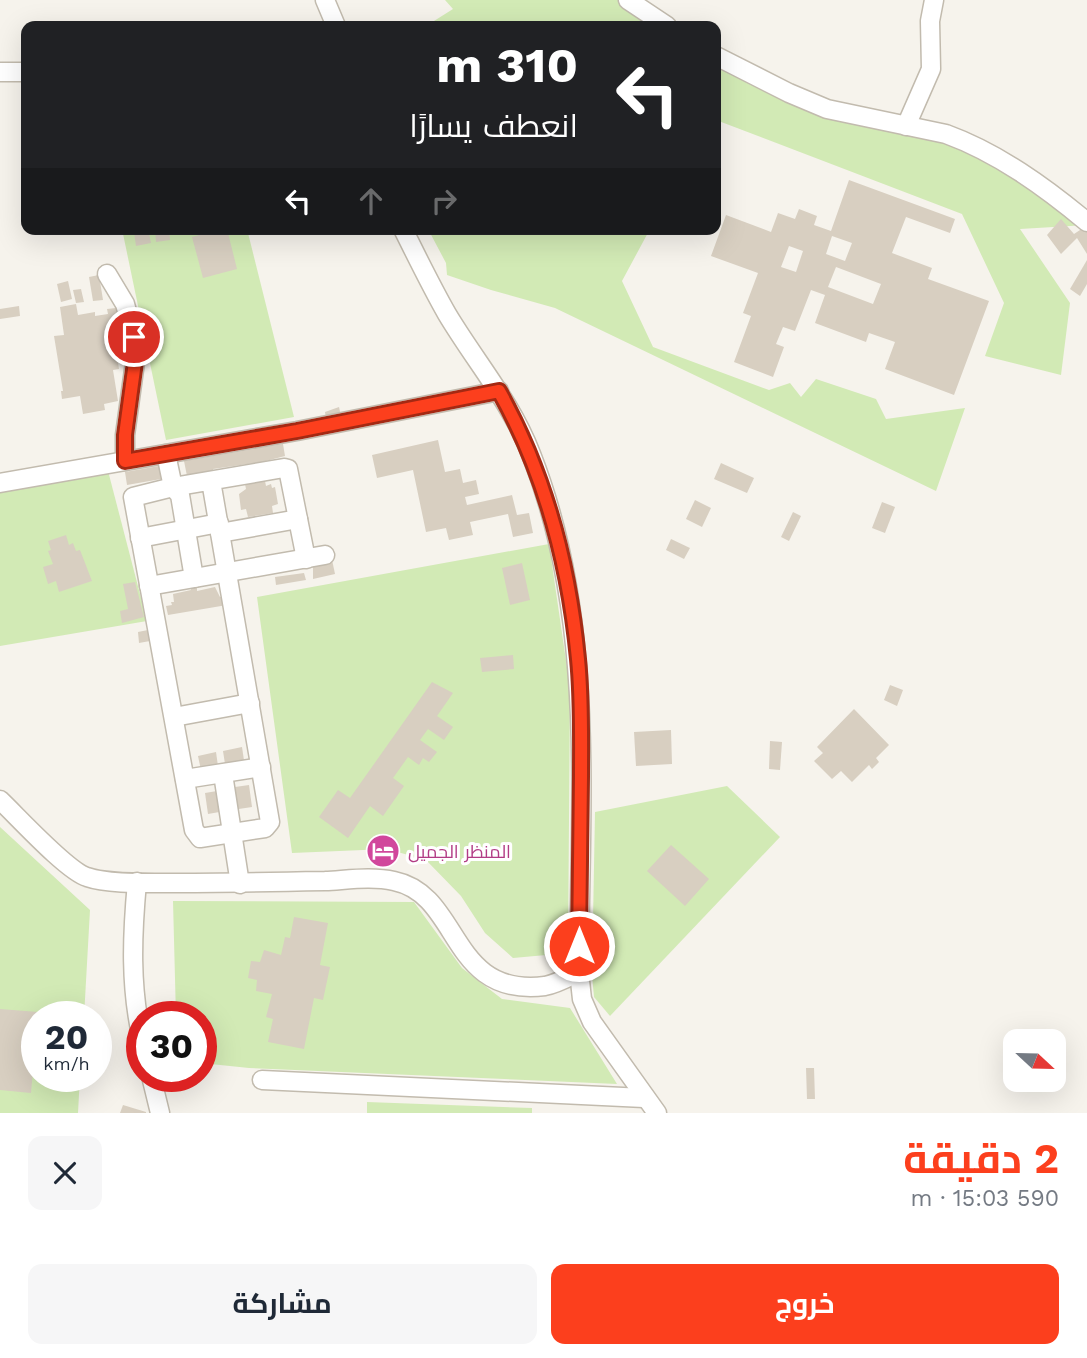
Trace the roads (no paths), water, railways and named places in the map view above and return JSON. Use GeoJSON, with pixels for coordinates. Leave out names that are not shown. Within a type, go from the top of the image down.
{"type":"FeatureCollection","features":[{"type":"Feature","properties":{"kind":"street"},"geometry":{"type":"LineString","coordinates":[[325,0],[334,21]]}},
{"type":"Feature","properties":{"kind":"street"},"geometry":{"type":"LineString","coordinates":[[628,0],[660,21]]}},
{"type":"Feature","properties":{"kind":"street"},"geometry":{"type":"LineString","coordinates":[[906,126],[931,68],[930,21],[934,0]]}},
{"type":"Feature","properties":{"kind":"street"},"geometry":{"type":"LineString","coordinates":[[721,59],[827,109],[946,134],[986,152],[1032,180],[1087,222]]}},
{"type":"Feature","properties":{"kind":"street"},"geometry":{"type":"LineString","coordinates":[[0,72],[21,72]]}},
{"type":"Feature","properties":{"kind":"street"},"geometry":{"type":"LineString","coordinates":[[406,235],[447,314],[499,391],[532,455],[550,509],[563,562],[578,659],[581,710],[579,972],[582,999],[592,1022],[657,1113]]}},
{"type":"Feature","properties":{"kind":"street"},"geometry":{"type":"LineString","coordinates":[[107,274],[125,304],[136,355],[125,435],[125,461]]}},
{"type":"Feature","properties":{"kind":"street"},"geometry":{"type":"LineString","coordinates":[[0,483],[297,431],[499,391]]}},
{"type":"Feature","properties":{"kind":"street"},"geometry":{"type":"LineString","coordinates":[[166,454],[173,487],[169,497],[180,530],[189,579]]}},
{"type":"Feature","properties":{"kind":"street"},"geometry":{"type":"LineString","coordinates":[[211,481],[270,822],[265,828],[233,834],[204,838],[196,835],[133,497],[173,487],[211,481],[288,469],[306,559]]}},
{"type":"Feature","properties":{"kind":"street"},"geometry":{"type":"LineString","coordinates":[[140,538],[180,530],[298,519]]}},
{"type":"Feature","properties":{"kind":"street"},"geometry":{"type":"LineString","coordinates":[[149,586],[325,555]]}},
{"type":"Feature","properties":{"kind":"street"},"geometry":{"type":"LineString","coordinates":[[174,718],[250,703]]}},
{"type":"Feature","properties":{"kind":"street"},"geometry":{"type":"LineString","coordinates":[[185,779],[261,767]]}},
{"type":"Feature","properties":{"kind":"street"},"geometry":{"type":"LineString","coordinates":[[223,774],[240,884]]}},
{"type":"Feature","properties":{"kind":"street"},"geometry":{"type":"LineString","coordinates":[[0,800],[79,873],[88,877],[137,883],[240,884],[371,879],[394,881],[421,894],[432,905],[459,946],[487,977],[504,983],[547,986],[579,972]]}},
{"type":"Feature","properties":{"kind":"street"},"geometry":{"type":"LineString","coordinates":[[134,1001],[134,917],[137,883]]}},
{"type":"Feature","properties":{"kind":"street"},"geometry":{"type":"LineString","coordinates":[[262,1080],[644,1097]]}},
{"type":"Feature","properties":{"kind":"street"},"geometry":{"type":"LineString","coordinates":[[154,1092],[160,1113]]}},
{"type":"Feature","properties":{"kind":"place","name":"المنظر الجميل"},"geometry":{"type":"Point","coordinates":[383,851]}}]}
